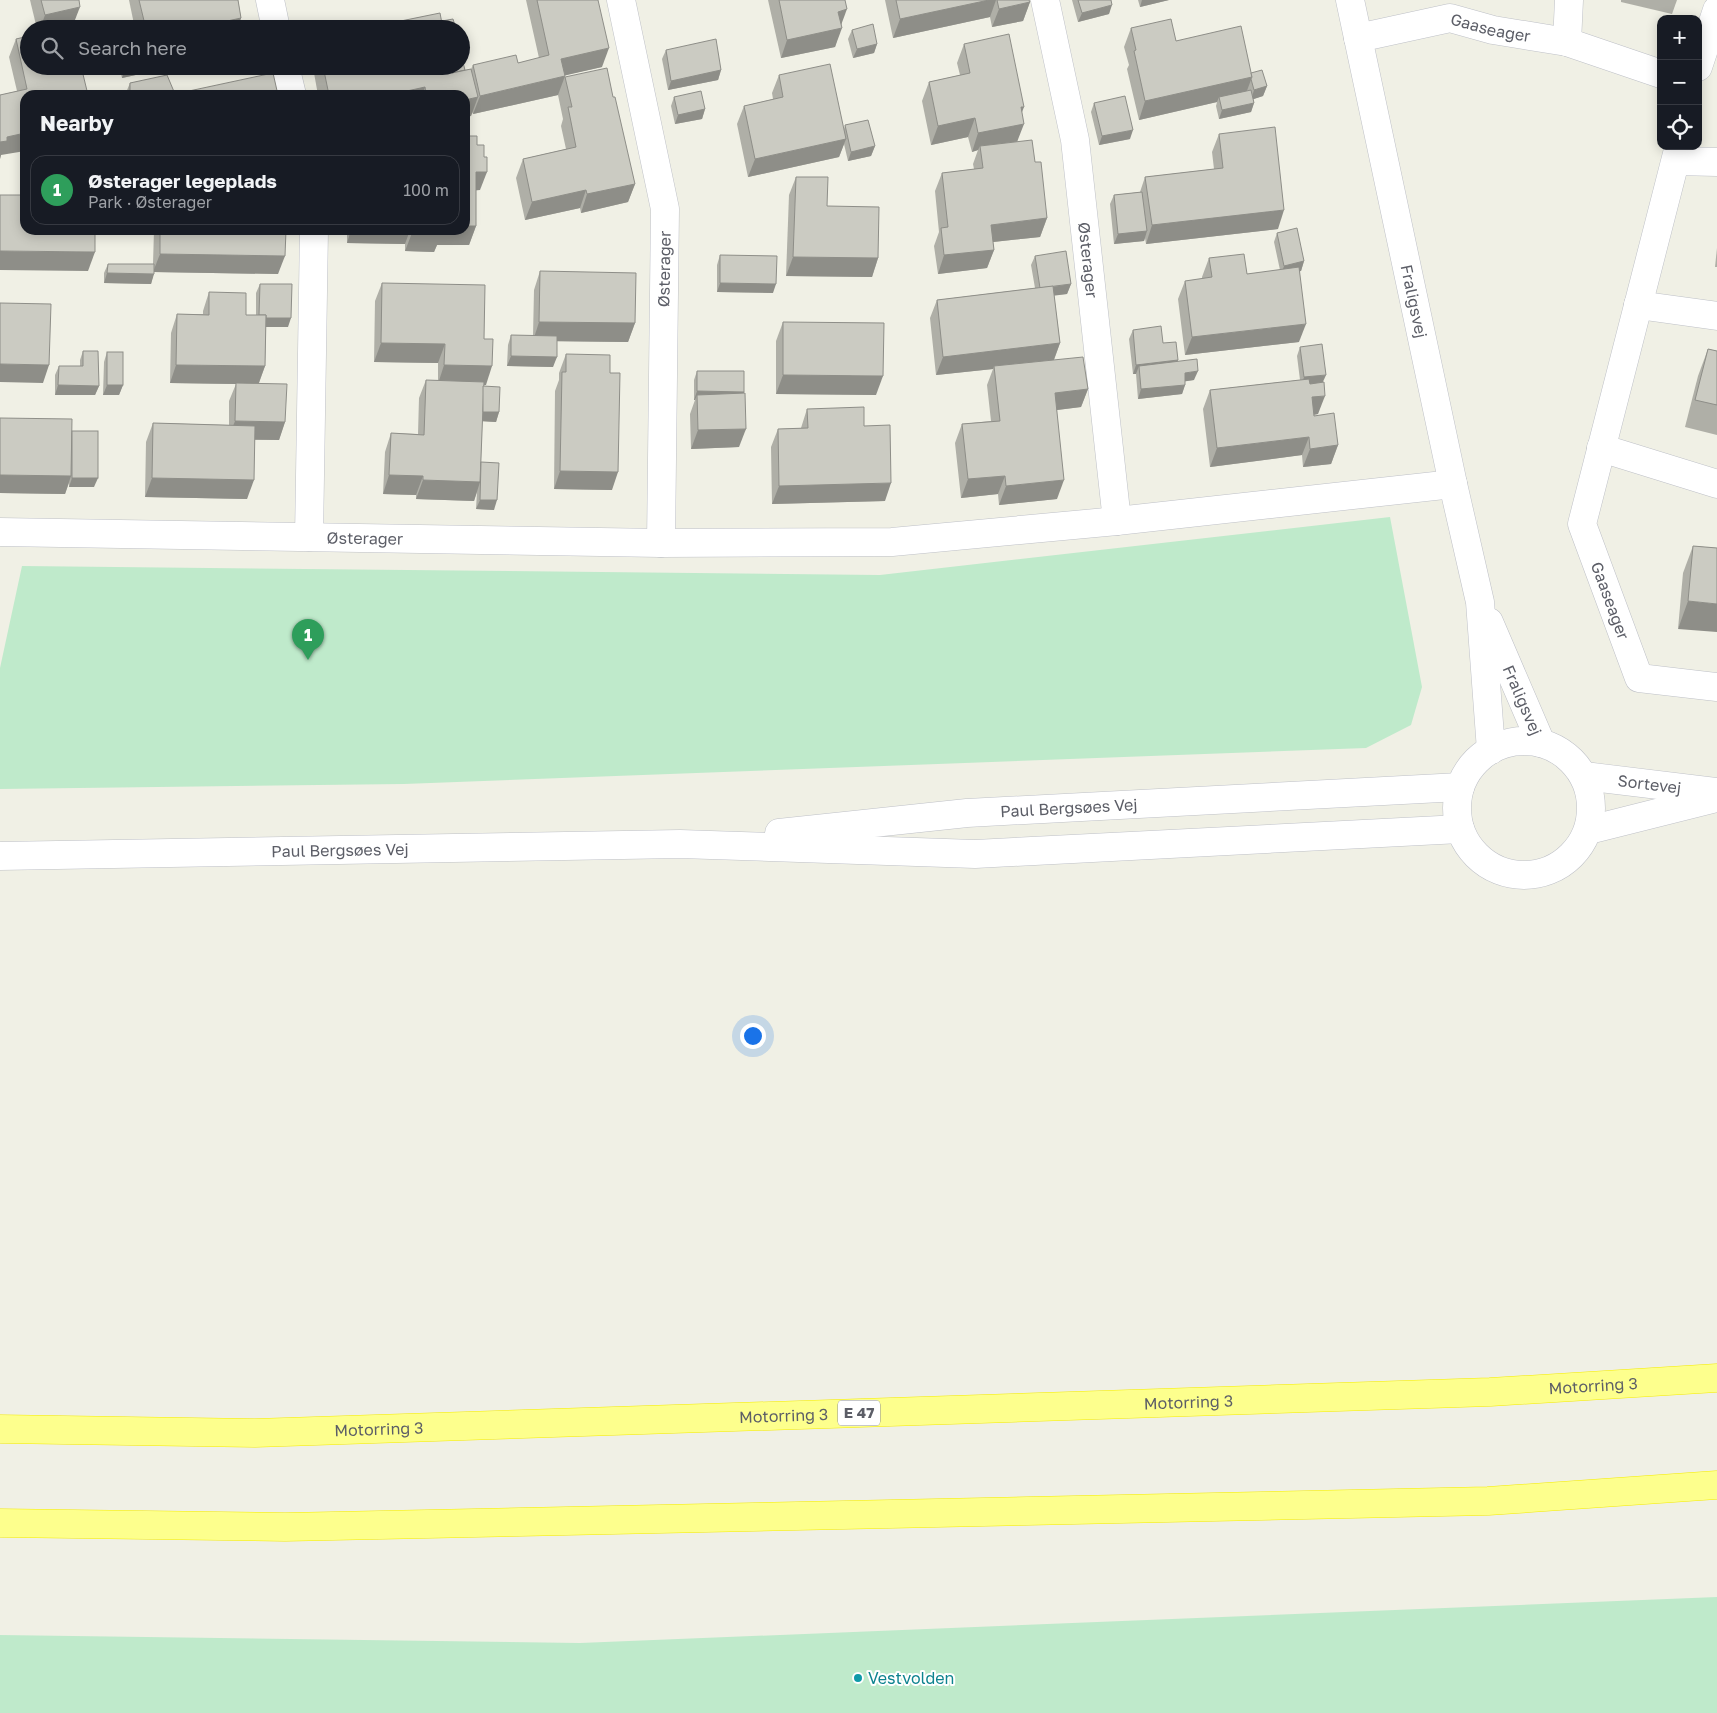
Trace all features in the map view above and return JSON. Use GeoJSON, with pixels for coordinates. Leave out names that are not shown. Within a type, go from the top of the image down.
{"type":"FeatureCollection","features":[{"type":"Feature","properties":{"kind":"highway","name":"Motorring 3"},"geometry":{"type":"LineString","coordinates":[[0,1429],[255,1433],[1490,1392],[1717,1378]]}},
{"type":"Feature","properties":{"kind":"highway"},"geometry":{"type":"LineString","coordinates":[[0,1523],[285,1527],[1469,1502],[1717,1485]]}},
{"type":"Feature","properties":{"kind":"street"},"geometry":{"type":"LineString","coordinates":[[270,0],[274,20]]}},
{"type":"Feature","properties":{"kind":"street","name":"Østerager"},"geometry":{"type":"LineString","coordinates":[[621,0],[665,209],[661,543]]}},
{"type":"Feature","properties":{"kind":"street","name":"Østerager"},"geometry":{"type":"LineString","coordinates":[[1045,0],[1075,140],[1117,521]]}},
{"type":"Feature","properties":{"kind":"street","name":"Fraligsvej"},"geometry":{"type":"LineString","coordinates":[[1350,0],[1480,602],[1491,750]]}},
{"type":"Feature","properties":{"kind":"street"},"geometry":{"type":"LineString","coordinates":[[1567,42],[1569,0]]}},
{"type":"Feature","properties":{"kind":"street"},"geometry":{"type":"LineString","coordinates":[[1700,60],[1717,10]]}},
{"type":"Feature","properties":{"kind":"street","name":"Gaaseager"},"geometry":{"type":"LineString","coordinates":[[1358,38],[1450,18],[1494,30],[1567,42],[1657,73]]}},
{"type":"Feature","properties":{"kind":"street"},"geometry":{"type":"LineString","coordinates":[[287,75],[291,90]]}},
{"type":"Feature","properties":{"kind":"street","name":"Gaaseager"},"geometry":{"type":"LineString","coordinates":[[1717,162],[1678,154],[1582,524],[1639,678],[1717,687]]}},
{"type":"Feature","properties":{"kind":"street","name":"Østerager"},"geometry":{"type":"LineString","coordinates":[[309,537],[314,235]]}},
{"type":"Feature","properties":{"kind":"street"},"geometry":{"type":"LineString","coordinates":[[1638,304],[1717,316]]}},
{"type":"Feature","properties":{"kind":"street"},"geometry":{"type":"LineString","coordinates":[[1601,448],[1717,484]]}},
{"type":"Feature","properties":{"kind":"street","name":"Østerager"},"geometry":{"type":"LineString","coordinates":[[0,532],[661,543],[892,542],[1117,521],[1453,484]]}},
{"type":"Feature","properties":{"kind":"street","name":"Fraligsvej"},"geometry":{"type":"LineString","coordinates":[[1480,602],[1541,743]]}},
{"type":"Feature","properties":{"kind":"street"},"geometry":{"type":"LineString","coordinates":[[1524,741],[1541,743],[1558,750],[1572,761],[1584,776],[1590,793],[1592,811],[1589,830],[1579,848],[1564,864],[1545,873],[1524,876],[1503,873],[1484,863],[1469,848],[1460,829],[1457,808],[1460,787],[1472,766],[1491,750],[1507,743],[1524,741]]}},
{"type":"Feature","properties":{"kind":"street","name":"Sortevej"},"geometry":{"type":"LineString","coordinates":[[1584,776],[1717,792]]}},
{"type":"Feature","properties":{"kind":"street","name":"Paul Bergsøes Vej"},"geometry":{"type":"LineString","coordinates":[[680,844],[967,813],[1460,787]]}},
{"type":"Feature","properties":{"kind":"street","name":"Sortevej"},"geometry":{"type":"LineString","coordinates":[[1589,830],[1717,797]]}},
{"type":"Feature","properties":{"kind":"street","name":"Paul Bergsøes Vej"},"geometry":{"type":"LineString","coordinates":[[0,856],[680,844],[974,854],[1460,829]]}},
{"type":"Feature","properties":{"kind":"green space"},"geometry":{"type":"Polygon","coordinates":[[[1390,517],[1422,687],[1411,725],[1366,748],[404,784],[0,789],[0,668],[22,566],[880,575],[1390,517]]]}},
{"type":"Feature","properties":{"kind":"green space","name":"Vestvolden"},"geometry":{"type":"Polygon","coordinates":[[[1717,1597],[1717,1713],[0,1713],[0,1635],[580,1643],[1717,1597]]]}},
{"type":"Feature","properties":{"kind":"building"},"geometry":{"type":"Polygon","coordinates":[[[41,0],[79,0],[80,7],[45,15],[41,0]]]}},
{"type":"Feature","properties":{"kind":"building"},"geometry":{"type":"Polygon","coordinates":[[[139,0],[238,0],[241,18],[232,20],[144,20],[139,0]]]}},
{"type":"Feature","properties":{"kind":"building"},"geometry":{"type":"Polygon","coordinates":[[[537,0],[598,0],[609,48],[561,59],[565,76],[480,96],[473,65],[516,55],[518,63],[549,55],[537,0]]]}},
{"type":"Feature","properties":{"kind":"building"},"geometry":{"type":"Polygon","coordinates":[[[779,0],[845,0],[847,9],[838,12],[842,28],[787,40],[779,0]]]}},
{"type":"Feature","properties":{"kind":"building"},"geometry":{"type":"Polygon","coordinates":[[[896,0],[989,0],[900,19],[896,0]]]}},
{"type":"Feature","properties":{"kind":"building"},"geometry":{"type":"Polygon","coordinates":[[[997,0],[1029,0],[1030,2],[999,9],[997,0]]]}},
{"type":"Feature","properties":{"kind":"building"},"geometry":{"type":"Polygon","coordinates":[[[1078,0],[1111,0],[1112,5],[1082,13],[1078,0]]]}},
{"type":"Feature","properties":{"kind":"building"},"geometry":{"type":"Polygon","coordinates":[[[440,13],[441,20],[406,20],[440,13]]]}},
{"type":"Feature","properties":{"kind":"building"},"geometry":{"type":"Polygon","coordinates":[[[1171,19],[1176,41],[1241,26],[1252,77],[1145,101],[1131,28],[1171,19]]]}},
{"type":"Feature","properties":{"kind":"building"},"geometry":{"type":"Polygon","coordinates":[[[873,24],[877,44],[857,49],[852,30],[873,24]]]}},
{"type":"Feature","properties":{"kind":"building"},"geometry":{"type":"Polygon","coordinates":[[[1009,34],[1024,107],[1021,107],[1024,124],[978,133],[975,118],[938,126],[929,82],[970,73],[964,44],[1009,34]]]}},
{"type":"Feature","properties":{"kind":"building"},"geometry":{"type":"Polygon","coordinates":[[[20,38],[20,57],[16,39],[20,38]]]}},
{"type":"Feature","properties":{"kind":"building"},"geometry":{"type":"Polygon","coordinates":[[[716,39],[721,70],[671,81],[666,50],[716,39]]]}},
{"type":"Feature","properties":{"kind":"building"},"geometry":{"type":"Polygon","coordinates":[[[830,64],[846,139],[755,159],[744,106],[783,97],[779,75],[830,64]]]}},
{"type":"Feature","properties":{"kind":"building"},"geometry":{"type":"Polygon","coordinates":[[[607,68],[635,184],[587,194],[586,190],[532,202],[523,159],[576,147],[568,107],[572,107],[565,77],[607,68]]]}},
{"type":"Feature","properties":{"kind":"building"},"geometry":{"type":"Polygon","coordinates":[[[471,69],[478,97],[470,99],[470,90],[425,90],[425,87],[412,90],[328,90],[325,75],[470,75],[471,69]]]}},
{"type":"Feature","properties":{"kind":"building"},"geometry":{"type":"Polygon","coordinates":[[[1262,70],[1267,86],[1254,90],[1251,73],[1262,70]]]}},
{"type":"Feature","properties":{"kind":"building"},"geometry":{"type":"Polygon","coordinates":[[[24,75],[83,75],[87,90],[22,90],[27,89],[24,75]]]}},
{"type":"Feature","properties":{"kind":"building"},"geometry":{"type":"Polygon","coordinates":[[[167,75],[173,90],[130,90],[130,83],[167,75]]]}},
{"type":"Feature","properties":{"kind":"building"},"geometry":{"type":"Polygon","coordinates":[[[264,75],[273,75],[277,90],[194,90],[264,75]]]}},
{"type":"Feature","properties":{"kind":"building"},"geometry":{"type":"Polygon","coordinates":[[[1251,90],[1254,103],[1222,110],[1219,97],[1251,90]]]}},
{"type":"Feature","properties":{"kind":"building"},"geometry":{"type":"Polygon","coordinates":[[[20,91],[20,134],[7,137],[7,141],[0,142],[0,95],[20,91]]]}},
{"type":"Feature","properties":{"kind":"building"},"geometry":{"type":"Polygon","coordinates":[[[701,91],[705,109],[678,115],[674,97],[701,91]]]}},
{"type":"Feature","properties":{"kind":"building"},"geometry":{"type":"Polygon","coordinates":[[[1125,96],[1133,130],[1102,136],[1094,103],[1125,96]]]}},
{"type":"Feature","properties":{"kind":"building"},"geometry":{"type":"Polygon","coordinates":[[[868,120],[875,146],[851,152],[845,125],[868,120]]]}},
{"type":"Feature","properties":{"kind":"building"},"geometry":{"type":"Polygon","coordinates":[[[1275,127],[1284,210],[1152,225],[1145,177],[1223,168],[1219,134],[1275,127]]]}},
{"type":"Feature","properties":{"kind":"building"},"geometry":{"type":"Polygon","coordinates":[[[470,136],[477,136],[477,145],[484,145],[484,157],[487,157],[487,172],[476,172],[476,226],[470,226],[470,136]]]}},
{"type":"Feature","properties":{"kind":"building"},"geometry":{"type":"Polygon","coordinates":[[[1032,140],[1035,162],[1041,162],[1047,218],[991,225],[994,250],[944,255],[941,228],[948,227],[942,173],[983,168],[980,146],[1032,140]]]}},
{"type":"Feature","properties":{"kind":"building"},"geometry":{"type":"Polygon","coordinates":[[[796,177],[828,177],[827,206],[879,207],[878,258],[793,257],[796,177]]]}},
{"type":"Feature","properties":{"kind":"building"},"geometry":{"type":"Polygon","coordinates":[[[1142,192],[1147,231],[1118,234],[1114,195],[1142,192]]]}},
{"type":"Feature","properties":{"kind":"building"},"geometry":{"type":"Polygon","coordinates":[[[0,195],[20,195],[20,235],[95,235],[95,252],[0,251],[0,195]]]}},
{"type":"Feature","properties":{"kind":"building"},"geometry":{"type":"Polygon","coordinates":[[[1297,228],[1304,261],[1284,266],[1277,233],[1297,228]]]}},
{"type":"Feature","properties":{"kind":"building"},"geometry":{"type":"Polygon","coordinates":[[[160,235],[286,235],[285,256],[160,254],[160,235]]]}},
{"type":"Feature","properties":{"kind":"building"},"geometry":{"type":"Polygon","coordinates":[[[1066,251],[1071,284],[1040,288],[1035,256],[1066,251]]]}},
{"type":"Feature","properties":{"kind":"building"},"geometry":{"type":"Polygon","coordinates":[[[1244,254],[1247,274],[1299,267],[1306,324],[1192,337],[1185,281],[1212,277],[1209,258],[1244,254]]]}},
{"type":"Feature","properties":{"kind":"building"},"geometry":{"type":"Polygon","coordinates":[[[720,255],[777,256],[776,284],[720,283],[720,255]]]}},
{"type":"Feature","properties":{"kind":"building"},"geometry":{"type":"Polygon","coordinates":[[[108,264],[154,264],[154,274],[107,273],[108,264]]]}},
{"type":"Feature","properties":{"kind":"building"},"geometry":{"type":"Polygon","coordinates":[[[540,271],[636,273],[635,323],[539,322],[540,271]]]}},
{"type":"Feature","properties":{"kind":"building"},"geometry":{"type":"Polygon","coordinates":[[[382,283],[485,285],[484,339],[493,339],[492,366],[444,365],[445,344],[381,343],[382,283]]]}},
{"type":"Feature","properties":{"kind":"building"},"geometry":{"type":"Polygon","coordinates":[[[260,284],[292,284],[291,318],[266,318],[266,315],[259,315],[260,284]]]}},
{"type":"Feature","properties":{"kind":"building"},"geometry":{"type":"Polygon","coordinates":[[[1053,286],[1060,343],[943,357],[937,300],[1053,286]]]}},
{"type":"Feature","properties":{"kind":"building"},"geometry":{"type":"Polygon","coordinates":[[[209,292],[246,293],[246,315],[266,315],[265,366],[176,365],[177,314],[209,315],[209,292]]]}},
{"type":"Feature","properties":{"kind":"building"},"geometry":{"type":"Polygon","coordinates":[[[0,303],[51,304],[49,365],[0,364],[0,303]]]}},
{"type":"Feature","properties":{"kind":"building"},"geometry":{"type":"Polygon","coordinates":[[[783,322],[884,323],[883,376],[783,375],[783,322]]]}},
{"type":"Feature","properties":{"kind":"building"},"geometry":{"type":"Polygon","coordinates":[[[1161,326],[1163,343],[1176,342],[1178,360],[1136,365],[1133,330],[1161,326]]]}},
{"type":"Feature","properties":{"kind":"building"},"geometry":{"type":"Polygon","coordinates":[[[511,335],[557,336],[557,357],[511,356],[511,335]]]}},
{"type":"Feature","properties":{"kind":"building"},"geometry":{"type":"Polygon","coordinates":[[[1322,344],[1326,375],[1304,377],[1300,347],[1322,344]]]}},
{"type":"Feature","properties":{"kind":"building"},"geometry":{"type":"Polygon","coordinates":[[[1708,349],[1717,351],[1717,405],[1695,400],[1708,349]]]}},
{"type":"Feature","properties":{"kind":"building"},"geometry":{"type":"Polygon","coordinates":[[[83,351],[98,351],[99,386],[58,385],[59,366],[83,366],[83,351]]]}},
{"type":"Feature","properties":{"kind":"building"},"geometry":{"type":"Polygon","coordinates":[[[107,352],[123,352],[123,385],[107,385],[107,352]]]}},
{"type":"Feature","properties":{"kind":"building"},"geometry":{"type":"Polygon","coordinates":[[[566,354],[610,355],[610,373],[620,373],[618,472],[560,471],[562,372],[566,372],[566,354]]]}},
{"type":"Feature","properties":{"kind":"building"},"geometry":{"type":"Polygon","coordinates":[[[1083,357],[1088,389],[1055,393],[1064,480],[1006,486],[1005,476],[968,479],[962,424],[1000,421],[994,366],[1083,357]]]}},
{"type":"Feature","properties":{"kind":"building"},"geometry":{"type":"Polygon","coordinates":[[[1197,359],[1198,371],[1185,373],[1185,385],[1141,389],[1139,366],[1197,359]]]}},
{"type":"Feature","properties":{"kind":"building"},"geometry":{"type":"Polygon","coordinates":[[[697,371],[744,371],[744,392],[697,391],[697,371]]]}},
{"type":"Feature","properties":{"kind":"building"},"geometry":{"type":"Polygon","coordinates":[[[1309,379],[1310,384],[1324,382],[1325,396],[1312,397],[1314,416],[1334,413],[1338,445],[1310,449],[1309,437],[1217,448],[1210,390],[1309,379]]]}},
{"type":"Feature","properties":{"kind":"building"},"geometry":{"type":"Polygon","coordinates":[[[426,380],[484,382],[480,482],[423,480],[423,476],[389,475],[391,433],[424,435],[426,380]]]}},
{"type":"Feature","properties":{"kind":"building"},"geometry":{"type":"Polygon","coordinates":[[[236,383],[287,384],[285,422],[235,421],[236,383]]]}},
{"type":"Feature","properties":{"kind":"building"},"geometry":{"type":"Polygon","coordinates":[[[483,386],[500,387],[499,412],[483,412],[483,386]]]}},
{"type":"Feature","properties":{"kind":"building"},"geometry":{"type":"Polygon","coordinates":[[[745,393],[746,429],[698,430],[697,395],[745,393]]]}},
{"type":"Feature","properties":{"kind":"building"},"geometry":{"type":"Polygon","coordinates":[[[864,407],[864,426],[890,425],[891,483],[779,486],[778,429],[808,428],[807,409],[864,407]]]}},
{"type":"Feature","properties":{"kind":"building"},"geometry":{"type":"Polygon","coordinates":[[[0,418],[72,419],[71,476],[0,475],[0,418]]]}},
{"type":"Feature","properties":{"kind":"building"},"geometry":{"type":"Polygon","coordinates":[[[153,423],[255,426],[254,480],[152,478],[153,423]]]}},
{"type":"Feature","properties":{"kind":"building"},"geometry":{"type":"Polygon","coordinates":[[[72,431],[98,431],[98,478],[72,478],[72,431]]]}},
{"type":"Feature","properties":{"kind":"building"},"geometry":{"type":"Polygon","coordinates":[[[481,462],[499,463],[497,500],[480,500],[481,462]]]}},
{"type":"Feature","properties":{"kind":"building"},"geometry":{"type":"Polygon","coordinates":[[[1693,546],[1717,548],[1717,604],[1688,601],[1693,546]]]}},
{"type":"Feature","properties":{"kind":"place","name":"Østerager legeplads"},"geometry":{"type":"Point","coordinates":[308,660]}},
{"type":"Feature","properties":{"kind":"place","name":"Vestvolden"},"geometry":{"type":"Point","coordinates":[858,1678]}}]}
